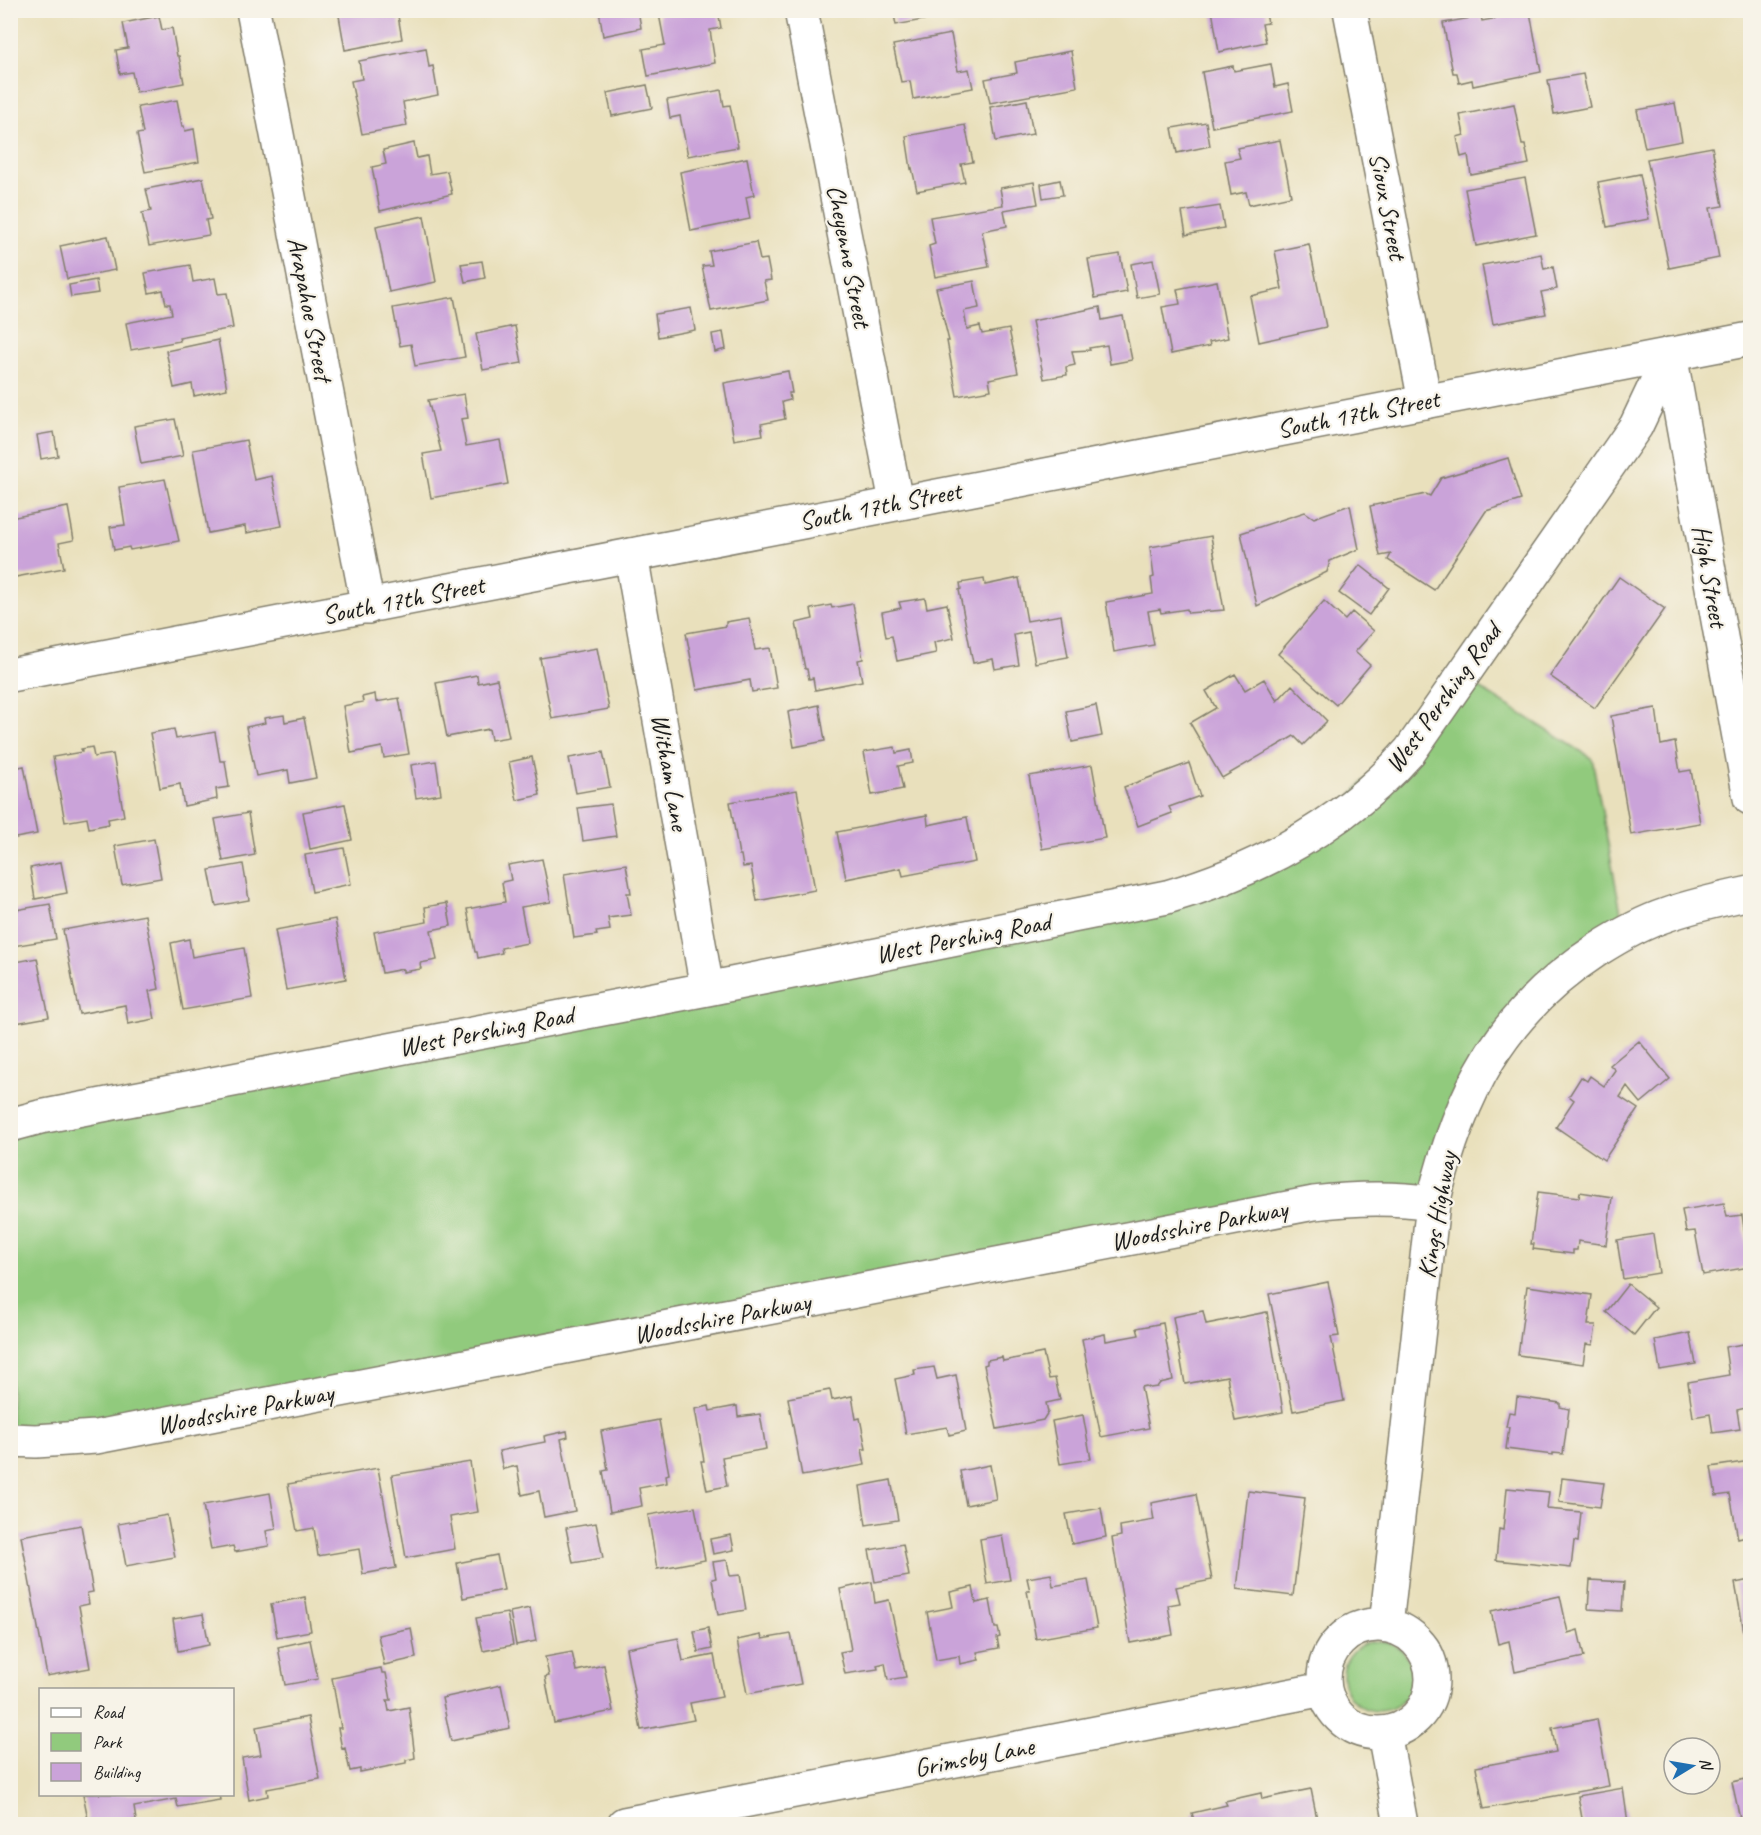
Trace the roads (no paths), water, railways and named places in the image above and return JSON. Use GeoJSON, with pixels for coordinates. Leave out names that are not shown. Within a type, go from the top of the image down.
{"type":"FeatureCollection","features":[{"type":"Feature","properties":{"kind":"street","name":"Arapahoe Street"},"geometry":{"type":"LineString","coordinates":[[253,10],[368,607]]}},
{"type":"Feature","properties":{"kind":"street","name":"Cheyenne Street"},"geometry":{"type":"LineString","coordinates":[[801,10],[896,502]]}},
{"type":"Feature","properties":{"kind":"street","name":"Sioux Street"},"geometry":{"type":"LineString","coordinates":[[1350,10],[1425,402]]}},
{"type":"Feature","properties":{"kind":"street","name":"South 17th Street"},"geometry":{"type":"LineString","coordinates":[[10,675],[368,607],[896,502],[1750,339]]}},
{"type":"Feature","properties":{"kind":"street","name":"High Street"},"geometry":{"type":"LineString","coordinates":[[1670,354],[1750,798]]}},
{"type":"Feature","properties":{"kind":"street","name":"West Pershing Road"},"geometry":{"type":"LineString","coordinates":[[10,1125],[40,1117],[707,989],[1167,897],[1197,889],[1254,866],[1316,833],[1358,802],[1410,751],[1636,426],[1670,354]]}},
{"type":"Feature","properties":{"kind":"street","name":"Witham Lane"},"geometry":{"type":"LineString","coordinates":[[631,555],[707,989]]}},
{"type":"Feature","properties":{"kind":"street","name":"Kings Highway"},"geometry":{"type":"LineString","coordinates":[[1386,1625],[1433,1203],[1453,1134],[1473,1086],[1494,1049],[1521,1012],[1571,968],[1618,937],[1665,915],[1715,900],[1750,893]]}},
{"type":"Feature","properties":{"kind":"street","name":"Woodsshire Parkway"},"geometry":{"type":"LineString","coordinates":[[10,1440],[36,1441],[96,1437],[1314,1203],[1373,1198],[1433,1203]]}},
{"type":"Feature","properties":{"kind":"street"},"geometry":{"type":"LineString","coordinates":[[1386,1625],[1402,1630],[1419,1644],[1430,1662],[1432,1679],[1429,1697],[1420,1714],[1405,1726],[1384,1733],[1370,1732],[1352,1726],[1338,1716],[1329,1703],[1324,1689],[1327,1661],[1333,1648],[1343,1637],[1361,1627],[1386,1625]]}},
{"type":"Feature","properties":{"kind":"street","name":"Grimsby Lane"},"geometry":{"type":"LineString","coordinates":[[624,1824],[1324,1689]]}},
{"type":"Feature","properties":{"kind":"street"},"geometry":{"type":"LineString","coordinates":[[1384,1733],[1401,1824]]}}]}
